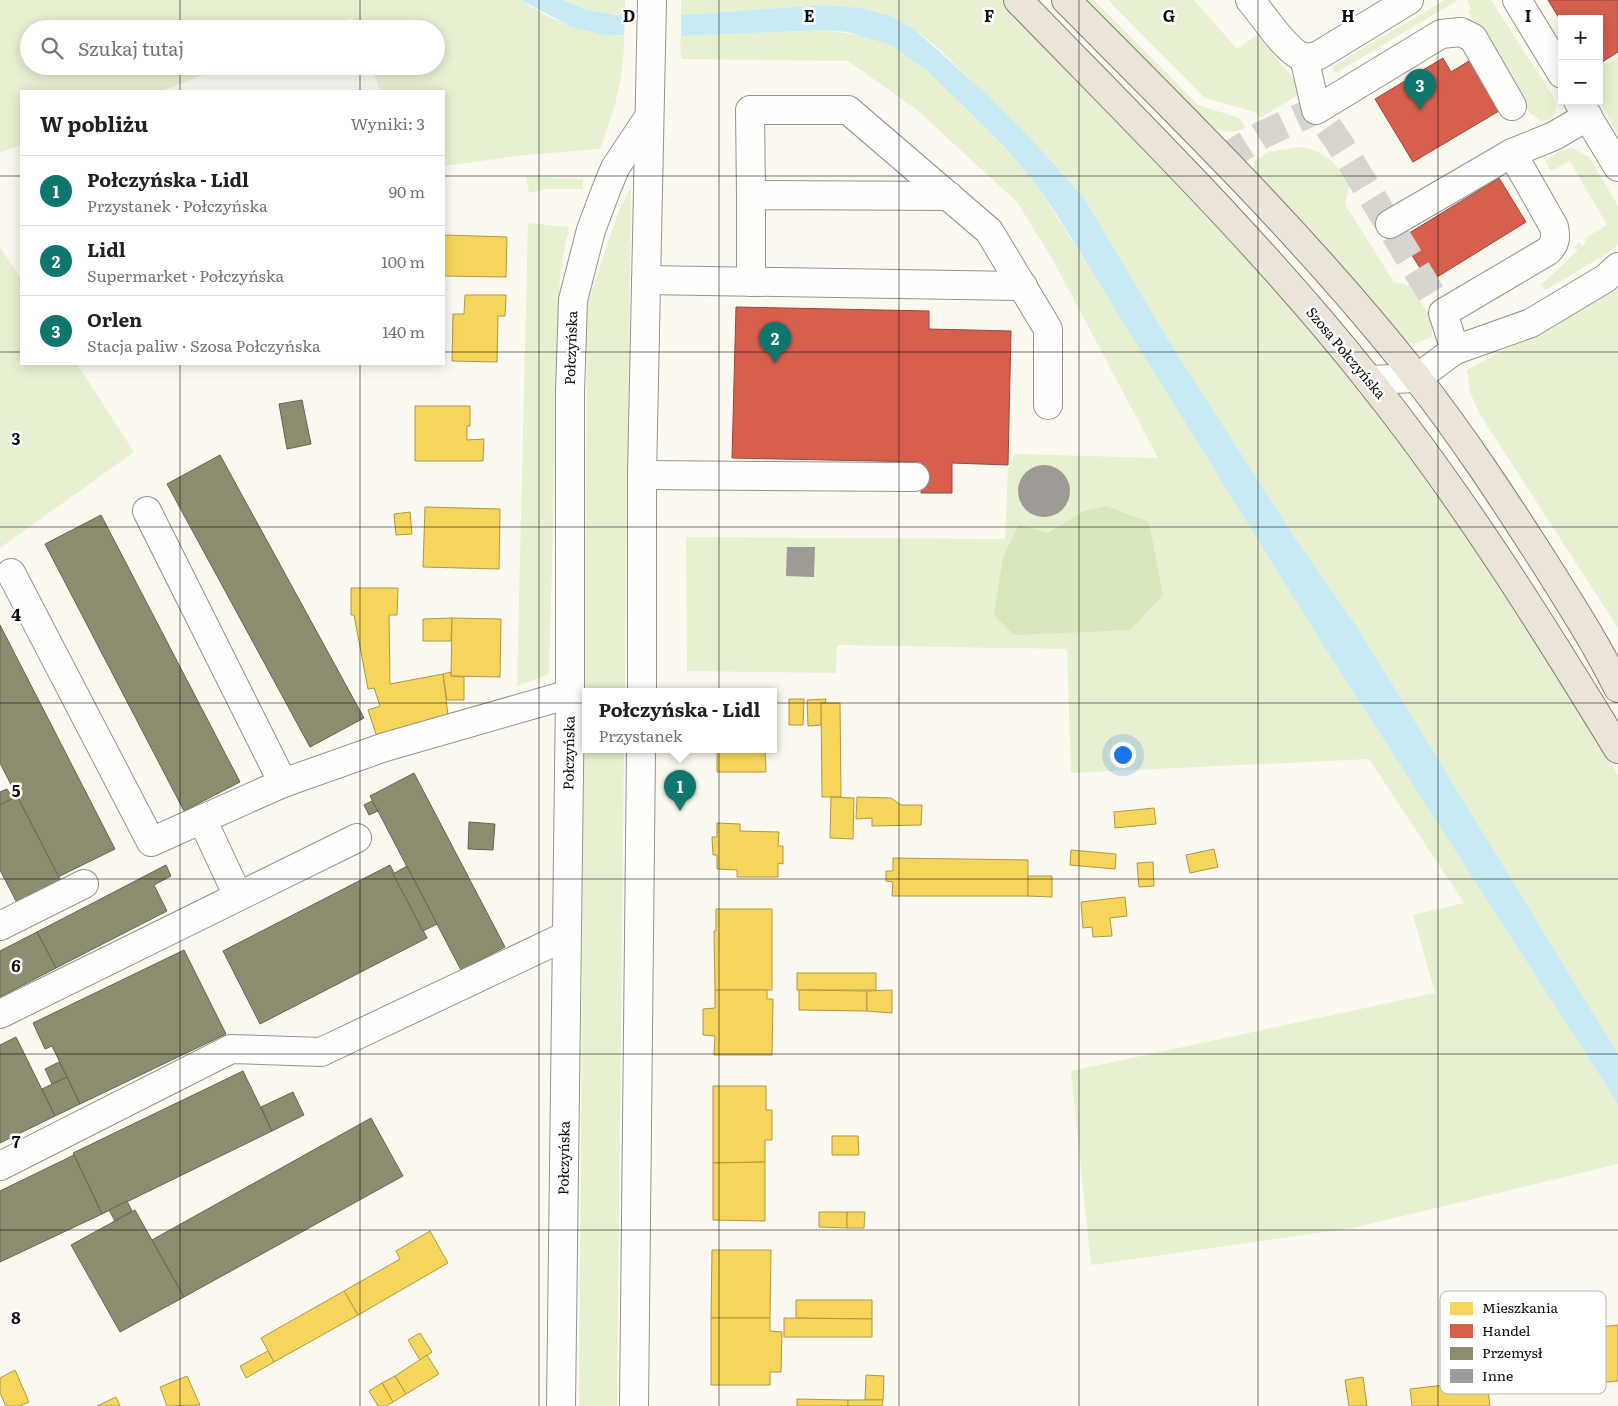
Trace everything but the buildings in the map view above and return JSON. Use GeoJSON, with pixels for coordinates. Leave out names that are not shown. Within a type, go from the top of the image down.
{"type":"FeatureCollection","features":[{"type":"Feature","properties":{"kind":"main road","name":"Szosa Połczyńska"},"geometry":{"type":"LineString","coordinates":[[1018,0],[1199,186],[1293,290],[1369,380],[1482,534],[1618,750]]}},
{"type":"Feature","properties":{"kind":"main road"},"geometry":{"type":"LineString","coordinates":[[1066,0],[1230,166],[1372,324],[1417,378],[1495,485],[1582,624],[1618,688]]}},
{"type":"Feature","properties":{"kind":"street"},"geometry":{"type":"LineString","coordinates":[[642,688],[642,475],[652,0]]}},
{"type":"Feature","properties":{"kind":"street"},"geometry":{"type":"LineString","coordinates":[[1250,0],[1291,49],[1304,57],[1316,56],[1409,0]]}},
{"type":"Feature","properties":{"kind":"street"},"geometry":{"type":"LineString","coordinates":[[1517,0],[1558,67]]}},
{"type":"Feature","properties":{"kind":"street"},"geometry":{"type":"LineString","coordinates":[[1304,57],[1316,110],[1441,34],[1461,32],[1473,38],[1512,106]]}},
{"type":"Feature","properties":{"kind":"street"},"geometry":{"type":"LineString","coordinates":[[1390,224],[1512,153],[1554,136],[1583,109],[1618,167]]}},
{"type":"Feature","properties":{"kind":"street"},"geometry":{"type":"LineString","coordinates":[[751,282],[750,110],[848,110],[989,231],[1048,329],[1048,405]]}},
{"type":"Feature","properties":{"kind":"street","name":"Połczyńska"},"geometry":{"type":"LineString","coordinates":[[561,1406],[570,694],[570,392],[573,300],[591,230],[615,168],[649,117]]}},
{"type":"Feature","properties":{"kind":"street"},"geometry":{"type":"LineString","coordinates":[[1454,350],[1443,313],[1548,251],[1554,245],[1556,237],[1554,227],[1512,153]]}},
{"type":"Feature","properties":{"kind":"street"},"geometry":{"type":"LineString","coordinates":[[751,195],[949,196]]}},
{"type":"Feature","properties":{"kind":"street"},"geometry":{"type":"LineString","coordinates":[[1369,380],[1417,378],[1454,350],[1531,322],[1606,278],[1618,267]]}},
{"type":"Feature","properties":{"kind":"street"},"geometry":{"type":"LineString","coordinates":[[646,280],[1023,286]]}},
{"type":"Feature","properties":{"kind":"street"},"geometry":{"type":"LineString","coordinates":[[642,475],[915,477]]}},
{"type":"Feature","properties":{"kind":"street"},"geometry":{"type":"LineString","coordinates":[[147,511],[283,783]]}},
{"type":"Feature","properties":{"kind":"street"},"geometry":{"type":"LineString","coordinates":[[11,573],[151,842],[283,783],[385,747],[570,694]]}},
{"type":"Feature","properties":{"kind":"street"},"geometry":{"type":"LineString","coordinates":[[634,1406],[641,753]]}},
{"type":"Feature","properties":{"kind":"street"},"geometry":{"type":"LineString","coordinates":[[202,819],[238,896]]}},
{"type":"Feature","properties":{"kind":"street"},"geometry":{"type":"LineString","coordinates":[[0,1014],[357,838]]}},
{"type":"Feature","properties":{"kind":"street"},"geometry":{"type":"LineString","coordinates":[[0,926],[84,884]]}},
{"type":"Feature","properties":{"kind":"street"},"geometry":{"type":"LineString","coordinates":[[0,1166],[231,1049],[321,1052],[566,936]]}},
{"type":"Feature","properties":{"kind":"green space"},"geometry":{"type":"Polygon","coordinates":[[[0,0],[521,0],[545,15],[570,26],[596,33],[624,36],[620,80],[614,107],[600,149],[525,155],[445,166],[445,90],[380,90],[374,75],[445,75],[445,20],[353,20],[352,18],[347,20],[20,20],[20,75],[203,75],[164,90],[20,90],[20,145],[0,153],[0,0]]]}},
{"type":"Feature","properties":{"kind":"green space"},"geometry":{"type":"Polygon","coordinates":[[[563,0],[625,0],[625,15],[600,14],[563,0]]]}},
{"type":"Feature","properties":{"kind":"green space"},"geometry":{"type":"Polygon","coordinates":[[[681,0],[1003,0],[1192,195],[1320,332],[1462,518],[1618,775],[1618,1054],[1361,633],[1295,538],[1167,338],[1084,198],[1034,142],[939,49],[914,29],[891,16],[862,8],[823,5],[681,15],[681,0]]]}},
{"type":"Feature","properties":{"kind":"green space"},"geometry":{"type":"Polygon","coordinates":[[[1080,0],[1094,0],[1198,105],[1239,118],[1246,128],[1228,132],[1213,128],[1202,122],[1080,0]]]}},
{"type":"Feature","properties":{"kind":"green space"},"geometry":{"type":"Polygon","coordinates":[[[1108,0],[1194,0],[1237,49],[1257,35],[1300,86],[1298,95],[1260,118],[1255,112],[1205,98],[1108,0]]]}},
{"type":"Feature","properties":{"kind":"green space"},"geometry":{"type":"Polygon","coordinates":[[[1445,0],[1458,0],[1336,73],[1333,72],[1333,66],[1445,0]]]}},
{"type":"Feature","properties":{"kind":"green space"},"geometry":{"type":"Polygon","coordinates":[[[1467,0],[1491,0],[1553,96],[1556,110],[1551,119],[1541,121],[1530,113],[1468,11],[1471,9],[1467,0]]]}},
{"type":"Feature","properties":{"kind":"green space"},"geometry":{"type":"Polygon","coordinates":[[[826,30],[870,37],[891,45],[910,57],[929,71],[1005,147],[1035,183],[1161,380],[1325,648],[1618,1104],[1618,1164],[1353,1228],[1091,1265],[1071,1071],[1435,993],[1413,915],[1464,903],[1369,759],[1071,773],[1067,649],[837,645],[836,673],[687,671],[686,537],[1005,539],[1008,468],[1015,454],[1158,458],[1054,262],[1017,202],[916,109],[848,61],[681,59],[680,36],[826,30]]]}},
{"type":"Feature","properties":{"kind":"green space"},"geometry":{"type":"Polygon","coordinates":[[[1618,57],[1618,135],[1601,105],[1603,105],[1603,66],[1618,57]]]}},
{"type":"Feature","properties":{"kind":"green space"},"geometry":{"type":"Polygon","coordinates":[[[1300,147],[1316,151],[1329,159],[1350,184],[1345,204],[1394,282],[1410,286],[1431,318],[1432,337],[1414,344],[1396,338],[1252,173],[1255,161],[1269,152],[1300,147]]]}},
{"type":"Feature","properties":{"kind":"green space"},"geometry":{"type":"Polygon","coordinates":[[[1572,148],[1589,157],[1618,206],[1618,244],[1614,249],[1546,290],[1541,285],[1578,250],[1574,247],[1579,242],[1582,246],[1586,243],[1584,239],[1607,225],[1570,161],[1551,171],[1545,161],[1558,152],[1572,148]]]}},
{"type":"Feature","properties":{"kind":"green space"},"geometry":{"type":"Polygon","coordinates":[[[526,177],[583,179],[583,189],[545,189],[529,193],[526,177]]]}},
{"type":"Feature","properties":{"kind":"green space"},"geometry":{"type":"Polygon","coordinates":[[[631,187],[625,688],[584,688],[587,304],[620,208],[631,187]]]}},
{"type":"Feature","properties":{"kind":"green space"},"geometry":{"type":"Polygon","coordinates":[[[528,223],[569,227],[560,273],[549,674],[517,686],[528,223]]]}},
{"type":"Feature","properties":{"kind":"green space"},"geometry":{"type":"Polygon","coordinates":[[[0,247],[20,277],[20,365],[78,365],[134,452],[0,548],[0,247]]]}},
{"type":"Feature","properties":{"kind":"green space"},"geometry":{"type":"Polygon","coordinates":[[[1618,289],[1618,628],[1479,413],[1470,392],[1467,370],[1618,289]]]}},
{"type":"Feature","properties":{"kind":"green space"},"geometry":{"type":"Polygon","coordinates":[[[1106,506],[1149,522],[1163,595],[1130,630],[1014,635],[994,615],[1003,557],[1019,525],[1048,533],[1082,512],[1106,506]]]}},
{"type":"Feature","properties":{"kind":"green space"},"geometry":{"type":"Polygon","coordinates":[[[584,753],[624,753],[617,1406],[579,1406],[584,753]]]}},
{"type":"Feature","properties":{"kind":"water"},"geometry":{"type":"Polygon","coordinates":[[[521,0],[563,0],[588,10],[616,15],[681,15],[823,5],[862,8],[891,16],[914,29],[986,94],[1034,142],[1084,198],[1167,338],[1295,538],[1361,633],[1618,1054],[1618,1104],[1325,648],[1055,212],[1035,183],[1005,147],[928,71],[891,45],[848,32],[826,30],[680,36],[604,35],[572,27],[521,0]]]}},
{"type":"Feature","properties":{"kind":"pier"},"geometry":{"type":"Polygon","coordinates":[[[625,13],[681,13],[681,38],[624,38],[625,13]]]}},
{"type":"Feature","properties":{"kind":"tunnel"},"geometry":{"type":"LineString","coordinates":[[1223,159],[1262,135],[1316,110],[1338,141],[1443,313]]}},
{"type":"Feature","properties":{"kind":"place","name":"Orlen"},"geometry":{"type":"Point","coordinates":[1420,110]}},
{"type":"Feature","properties":{"kind":"place","name":"Lidl"},"geometry":{"type":"Point","coordinates":[775,363]}},
{"type":"Feature","properties":{"kind":"place","name":"Połczyńska - Lidl"},"geometry":{"type":"Point","coordinates":[680,811]}}]}
